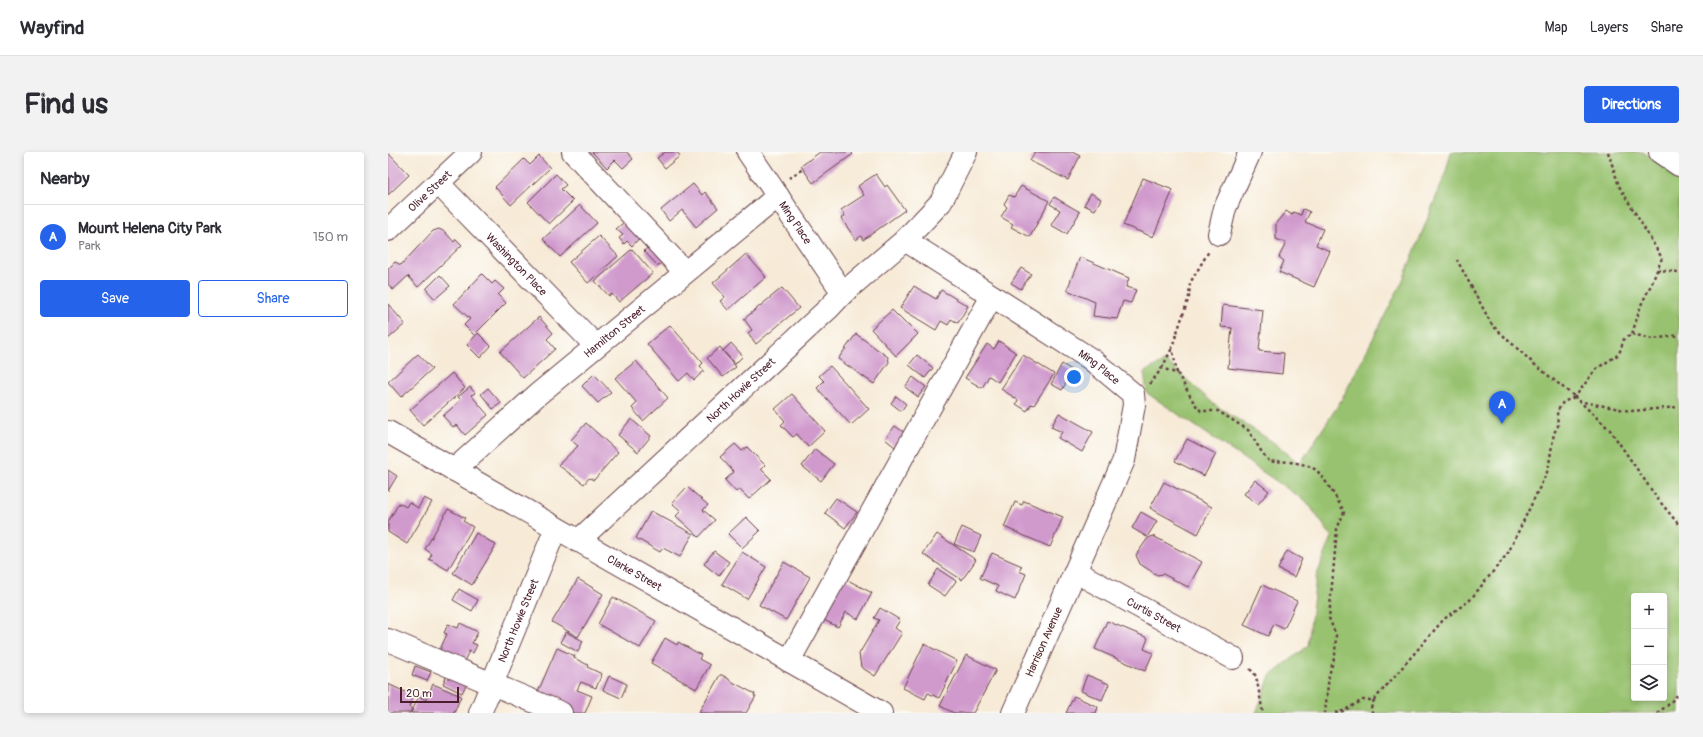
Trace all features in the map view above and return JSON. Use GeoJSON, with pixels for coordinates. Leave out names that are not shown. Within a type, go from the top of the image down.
{"type":"FeatureCollection","features":[{"type":"Feature","properties":{"kind":"street","name":"Olive Street"},"geometry":{"type":"LineString","coordinates":[[388,230],[471,152]]}},
{"type":"Feature","properties":{"kind":"street"},"geometry":{"type":"LineString","coordinates":[[573,152],[685,272]]}},
{"type":"Feature","properties":{"kind":"street","name":"North Howie Street"},"geometry":{"type":"LineString","coordinates":[[578,541],[824,313],[843,293],[905,240],[941,202],[966,152]]}},
{"type":"Feature","properties":{"kind":"street"},"geometry":{"type":"LineString","coordinates":[[1219,234],[1225,208],[1250,152]]}},
{"type":"Feature","properties":{"kind":"street"},"geometry":{"type":"LineString","coordinates":[[1660,152],[1679,165]]}},
{"type":"Feature","properties":{"kind":"street","name":"Ming Place"},"geometry":{"type":"LineString","coordinates":[[751,153],[843,293]]}},
{"type":"Feature","properties":{"kind":"street","name":"Washington Place"},"geometry":{"type":"LineString","coordinates":[[438,183],[596,346]]}},
{"type":"Feature","properties":{"kind":"street","name":"Hamilton Street"},"geometry":{"type":"LineString","coordinates":[[454,470],[537,395],[778,196]]}},
{"type":"Feature","properties":{"kind":"street","name":"Ming Place"},"geometry":{"type":"LineString","coordinates":[[905,240],[1092,360],[1132,394]]}},
{"type":"Feature","properties":{"kind":"street"},"geometry":{"type":"LineString","coordinates":[[789,661],[992,296]]}},
{"type":"Feature","properties":{"kind":"street"},"geometry":{"type":"LineString","coordinates":[[1076,572],[1124,460],[1134,406],[1132,394]]}},
{"type":"Feature","properties":{"kind":"street","name":"Clarke Street"},"geometry":{"type":"LineString","coordinates":[[388,432],[881,713]]}},
{"type":"Feature","properties":{"kind":"street","name":"North Howie Street"},"geometry":{"type":"LineString","coordinates":[[480,713],[556,528]]}},
{"type":"Feature","properties":{"kind":"street","name":"Curtis Street"},"geometry":{"type":"LineString","coordinates":[[1076,572],[1233,658]]}},
{"type":"Feature","properties":{"kind":"street","name":"Harrison Avenue"},"geometry":{"type":"LineString","coordinates":[[1013,713],[1076,572]]}},
{"type":"Feature","properties":{"kind":"street"},"geometry":{"type":"LineString","coordinates":[[388,640],[560,713]]}},
{"type":"Feature","properties":{"kind":"path"},"geometry":{"type":"LineString","coordinates":[[1372,713],[1371,708],[1374,700],[1444,619],[1470,600],[1508,553],[1548,470],[1554,433],[1558,426],[1558,412],[1563,402],[1574,397],[1596,369],[1619,354],[1624,339],[1632,334],[1641,304],[1662,258],[1619,186],[1608,152]]}},
{"type":"Feature","properties":{"kind":"path"},"geometry":{"type":"LineString","coordinates":[[793,176],[803,169]]}},
{"type":"Feature","properties":{"kind":"path"},"geometry":{"type":"LineString","coordinates":[[1132,394],[1146,388],[1156,378],[1157,373],[1162,368],[1172,347],[1189,297],[1190,283],[1219,234]]}},
{"type":"Feature","properties":{"kind":"path"},"geometry":{"type":"LineString","coordinates":[[1457,260],[1492,325],[1534,364],[1574,397],[1610,430],[1657,498],[1679,525]]}},
{"type":"Feature","properties":{"kind":"path"},"geometry":{"type":"LineString","coordinates":[[1657,270],[1678,272]]}},
{"type":"Feature","properties":{"kind":"path"},"geometry":{"type":"LineString","coordinates":[[1632,334],[1654,339],[1679,335]]}},
{"type":"Feature","properties":{"kind":"path"},"geometry":{"type":"LineString","coordinates":[[1172,347],[1178,374],[1194,403],[1201,411],[1218,411],[1248,430],[1263,454],[1270,462],[1280,460],[1293,462],[1317,470],[1341,505],[1344,512],[1337,529],[1329,618],[1336,634],[1335,655],[1329,675],[1325,713]]}},
{"type":"Feature","properties":{"kind":"path"},"geometry":{"type":"LineString","coordinates":[[1162,368],[1178,374]]}},
{"type":"Feature","properties":{"kind":"path"},"geometry":{"type":"LineString","coordinates":[[1578,401],[1630,411],[1679,407]]}},
{"type":"Feature","properties":{"kind":"path"},"geometry":{"type":"LineString","coordinates":[[1233,658],[1250,669],[1256,676],[1263,713]]}},
{"type":"Feature","properties":{"kind":"path"},"geometry":{"type":"LineString","coordinates":[[1657,713],[1667,706],[1679,693]]}},
{"type":"Feature","properties":{"kind":"path"},"geometry":{"type":"LineString","coordinates":[[1335,713],[1343,711],[1363,700],[1374,700]]}},
{"type":"Feature","properties":{"kind":"green space"},"geometry":{"type":"Polygon","coordinates":[[[1451,152],[1643,152],[1679,177],[1679,713],[1256,713],[1270,676],[1308,646],[1316,577],[1332,537],[1307,502],[1147,393],[1144,372],[1166,361],[1215,405],[1273,442],[1300,464],[1342,399],[1403,280],[1445,175],[1451,152]]]}},
{"type":"Feature","properties":{"kind":"building"},"geometry":{"type":"Polygon","coordinates":[[[592,152],[627,152],[633,159],[623,168],[615,160],[607,168],[592,152]]]}},
{"type":"Feature","properties":{"kind":"building"},"geometry":{"type":"Polygon","coordinates":[[[665,152],[677,152],[680,156],[665,168],[657,158],[665,152]]]}},
{"type":"Feature","properties":{"kind":"building"},"geometry":{"type":"Polygon","coordinates":[[[820,152],[851,152],[853,154],[813,183],[801,166],[820,152]]]}},
{"type":"Feature","properties":{"kind":"building"},"geometry":{"type":"Polygon","coordinates":[[[1035,152],[1072,152],[1080,156],[1068,180],[1030,161],[1035,152]]]}},
{"type":"Feature","properties":{"kind":"building"},"geometry":{"type":"Polygon","coordinates":[[[388,153],[409,175],[388,195],[388,153]]]}},
{"type":"Feature","properties":{"kind":"building"},"geometry":{"type":"Polygon","coordinates":[[[539,156],[550,168],[511,205],[495,187],[524,159],[530,165],[539,156]]]}},
{"type":"Feature","properties":{"kind":"building"},"geometry":{"type":"Polygon","coordinates":[[[556,174],[566,185],[561,189],[573,201],[549,224],[528,202],[556,174]]]}},
{"type":"Feature","properties":{"kind":"building"},"geometry":{"type":"Polygon","coordinates":[[[876,174],[885,187],[887,185],[905,210],[863,240],[861,236],[856,240],[841,218],[845,216],[841,210],[864,195],[858,186],[876,174]]]}},
{"type":"Feature","properties":{"kind":"building"},"geometry":{"type":"Polygon","coordinates":[[[1143,178],[1173,190],[1153,237],[1123,225],[1143,178]]]}},
{"type":"Feature","properties":{"kind":"building"},"geometry":{"type":"Polygon","coordinates":[[[693,184],[702,195],[705,192],[718,208],[696,227],[682,210],[669,221],[661,210],[693,184]]]}},
{"type":"Feature","properties":{"kind":"building"},"geometry":{"type":"Polygon","coordinates":[[[1021,186],[1049,201],[1030,237],[1011,227],[1013,224],[1001,217],[1007,207],[1004,204],[1009,195],[1014,197],[1021,186]]]}},
{"type":"Feature","properties":{"kind":"building"},"geometry":{"type":"Polygon","coordinates":[[[1091,193],[1101,199],[1095,210],[1084,205],[1091,193]]]}},
{"type":"Feature","properties":{"kind":"building"},"geometry":{"type":"Polygon","coordinates":[[[1054,197],[1080,212],[1067,234],[1051,225],[1060,210],[1050,204],[1054,197]]]}},
{"type":"Feature","properties":{"kind":"building"},"geometry":{"type":"Polygon","coordinates":[[[580,205],[597,223],[560,257],[543,239],[580,205]]]}},
{"type":"Feature","properties":{"kind":"building"},"geometry":{"type":"Polygon","coordinates":[[[1303,209],[1310,212],[1305,222],[1323,229],[1316,245],[1330,251],[1314,287],[1279,272],[1284,261],[1279,257],[1286,243],[1276,239],[1276,223],[1286,211],[1292,215],[1294,212],[1301,215],[1303,209]]]}},
{"type":"Feature","properties":{"kind":"building"},"geometry":{"type":"Polygon","coordinates":[[[628,219],[643,234],[632,246],[627,241],[624,244],[619,238],[623,235],[616,229],[628,219]]]}},
{"type":"Feature","properties":{"kind":"building"},"geometry":{"type":"Polygon","coordinates":[[[439,229],[445,232],[454,242],[456,239],[462,245],[418,287],[408,276],[393,290],[388,284],[388,269],[395,262],[401,265],[433,231],[439,229]]]}},
{"type":"Feature","properties":{"kind":"building"},"geometry":{"type":"Polygon","coordinates":[[[599,236],[618,256],[588,283],[569,262],[599,236]]]}},
{"type":"Feature","properties":{"kind":"building"},"geometry":{"type":"Polygon","coordinates":[[[654,242],[668,258],[658,266],[644,251],[654,242]]]}},
{"type":"Feature","properties":{"kind":"building"},"geometry":{"type":"Polygon","coordinates":[[[632,249],[653,273],[619,302],[612,294],[609,296],[595,281],[632,249]]]}},
{"type":"Feature","properties":{"kind":"building"},"geometry":{"type":"Polygon","coordinates":[[[746,254],[766,277],[728,310],[720,301],[725,297],[713,283],[746,254]]]}},
{"type":"Feature","properties":{"kind":"building"},"geometry":{"type":"Polygon","coordinates":[[[1080,257],[1129,278],[1126,287],[1136,290],[1131,303],[1123,301],[1117,319],[1093,316],[1095,302],[1067,290],[1080,257]]]}},
{"type":"Feature","properties":{"kind":"building"},"geometry":{"type":"Polygon","coordinates":[[[1021,268],[1031,274],[1021,289],[1011,283],[1021,268]]]}},
{"type":"Feature","properties":{"kind":"building"},"geometry":{"type":"Polygon","coordinates":[[[482,274],[492,284],[495,281],[504,289],[498,295],[506,303],[474,335],[464,325],[470,319],[454,304],[482,274]]]}},
{"type":"Feature","properties":{"kind":"building"},"geometry":{"type":"Polygon","coordinates":[[[440,275],[450,286],[435,299],[426,289],[440,275]]]}},
{"type":"Feature","properties":{"kind":"building"},"geometry":{"type":"Polygon","coordinates":[[[914,286],[936,299],[941,290],[968,306],[958,323],[951,319],[948,325],[941,321],[936,330],[900,308],[914,286]]]}},
{"type":"Feature","properties":{"kind":"building"},"geometry":{"type":"Polygon","coordinates":[[[782,288],[799,308],[756,344],[748,333],[752,330],[744,319],[782,288]]]}},
{"type":"Feature","properties":{"kind":"building"},"geometry":{"type":"Polygon","coordinates":[[[388,304],[405,324],[388,339],[388,304]]]}},
{"type":"Feature","properties":{"kind":"building"},"geometry":{"type":"Polygon","coordinates":[[[1223,305],[1263,310],[1259,351],[1284,353],[1282,374],[1228,368],[1232,328],[1221,327],[1223,305]]]}},
{"type":"Feature","properties":{"kind":"building"},"geometry":{"type":"Polygon","coordinates":[[[892,310],[918,334],[896,356],[871,329],[892,310]]]}},
{"type":"Feature","properties":{"kind":"building"},"geometry":{"type":"Polygon","coordinates":[[[539,317],[553,333],[547,339],[555,349],[523,378],[500,352],[539,317]]]}},
{"type":"Feature","properties":{"kind":"building"},"geometry":{"type":"Polygon","coordinates":[[[670,325],[703,363],[700,366],[704,371],[694,380],[688,373],[679,381],[647,344],[670,325]]]}},
{"type":"Feature","properties":{"kind":"building"},"geometry":{"type":"Polygon","coordinates":[[[478,333],[491,346],[480,358],[467,345],[478,333]]]}},
{"type":"Feature","properties":{"kind":"building"},"geometry":{"type":"Polygon","coordinates":[[[856,334],[888,357],[889,362],[874,384],[838,359],[856,334]]]}},
{"type":"Feature","properties":{"kind":"building"},"geometry":{"type":"Polygon","coordinates":[[[999,341],[1016,353],[998,382],[989,376],[982,388],[965,378],[987,344],[994,349],[999,341]]]}},
{"type":"Feature","properties":{"kind":"building"},"geometry":{"type":"Polygon","coordinates":[[[731,343],[743,356],[735,364],[723,351],[731,343]]]}},
{"type":"Feature","properties":{"kind":"building"},"geometry":{"type":"Polygon","coordinates":[[[720,347],[736,367],[723,377],[707,358],[720,347]]]}},
{"type":"Feature","properties":{"kind":"building"},"geometry":{"type":"Polygon","coordinates":[[[418,354],[432,369],[401,397],[388,382],[418,354]]]}},
{"type":"Feature","properties":{"kind":"building"},"geometry":{"type":"Polygon","coordinates":[[[917,355],[933,368],[925,378],[909,365],[917,355]]]}},
{"type":"Feature","properties":{"kind":"building"},"geometry":{"type":"Polygon","coordinates":[[[1023,355],[1054,374],[1034,405],[1031,404],[1027,411],[1016,404],[1018,400],[1001,389],[1023,355]]]}},
{"type":"Feature","properties":{"kind":"building"},"geometry":{"type":"Polygon","coordinates":[[[636,361],[668,398],[643,421],[632,408],[637,403],[615,378],[636,361]]]}},
{"type":"Feature","properties":{"kind":"building"},"geometry":{"type":"Polygon","coordinates":[[[1062,364],[1073,371],[1062,390],[1051,384],[1062,364]]]}},
{"type":"Feature","properties":{"kind":"building"},"geometry":{"type":"Polygon","coordinates":[[[830,366],[869,409],[851,425],[817,388],[824,381],[819,376],[830,366]]]}},
{"type":"Feature","properties":{"kind":"building"},"geometry":{"type":"Polygon","coordinates":[[[452,373],[465,388],[423,425],[410,410],[452,373]]]}},
{"type":"Feature","properties":{"kind":"building"},"geometry":{"type":"Polygon","coordinates":[[[594,374],[611,392],[598,403],[582,386],[594,374]]]}},
{"type":"Feature","properties":{"kind":"building"},"geometry":{"type":"Polygon","coordinates":[[[913,377],[926,387],[918,397],[905,387],[913,377]]]}},
{"type":"Feature","properties":{"kind":"building"},"geometry":{"type":"Polygon","coordinates":[[[470,387],[475,393],[471,395],[488,415],[465,435],[457,425],[453,427],[443,416],[461,400],[458,397],[470,387]]]}},
{"type":"Feature","properties":{"kind":"building"},"geometry":{"type":"Polygon","coordinates":[[[488,388],[501,403],[493,409],[481,394],[488,388]]]}},
{"type":"Feature","properties":{"kind":"building"},"geometry":{"type":"Polygon","coordinates":[[[792,394],[825,431],[808,447],[797,434],[793,437],[781,425],[785,421],[775,409],[792,394]]]}},
{"type":"Feature","properties":{"kind":"building"},"geometry":{"type":"Polygon","coordinates":[[[896,396],[906,404],[901,411],[891,403],[896,396]]]}},
{"type":"Feature","properties":{"kind":"building"},"geometry":{"type":"Polygon","coordinates":[[[1059,413],[1093,432],[1082,452],[1058,438],[1062,432],[1051,427],[1059,413]]]}},
{"type":"Feature","properties":{"kind":"building"},"geometry":{"type":"Polygon","coordinates":[[[631,419],[651,436],[638,452],[618,435],[631,419]]]}},
{"type":"Feature","properties":{"kind":"building"},"geometry":{"type":"Polygon","coordinates":[[[586,423],[618,452],[594,480],[589,478],[584,484],[558,465],[578,446],[571,440],[586,423]]]}},
{"type":"Feature","properties":{"kind":"building"},"geometry":{"type":"Polygon","coordinates":[[[895,426],[905,433],[895,447],[885,439],[895,426]]]}},
{"type":"Feature","properties":{"kind":"building"},"geometry":{"type":"Polygon","coordinates":[[[1187,439],[1216,454],[1204,476],[1175,461],[1187,439]]]}},
{"type":"Feature","properties":{"kind":"building"},"geometry":{"type":"Polygon","coordinates":[[[735,444],[742,451],[747,447],[765,465],[761,469],[771,479],[749,499],[739,489],[736,492],[725,480],[734,472],[720,457],[735,444]]]}},
{"type":"Feature","properties":{"kind":"building"},"geometry":{"type":"Polygon","coordinates":[[[815,449],[834,464],[821,481],[802,466],[815,449]]]}},
{"type":"Feature","properties":{"kind":"building"},"geometry":{"type":"Polygon","coordinates":[[[388,470],[397,476],[388,491],[388,470]]]}},
{"type":"Feature","properties":{"kind":"building"},"geometry":{"type":"Polygon","coordinates":[[[1255,480],[1269,491],[1258,504],[1244,494],[1255,480]]]}},
{"type":"Feature","properties":{"kind":"building"},"geometry":{"type":"Polygon","coordinates":[[[1164,482],[1212,507],[1198,534],[1150,508],[1164,482]]]}},
{"type":"Feature","properties":{"kind":"building"},"geometry":{"type":"Polygon","coordinates":[[[687,487],[708,505],[703,510],[715,520],[699,537],[676,516],[681,511],[672,503],[687,487]]]}},
{"type":"Feature","properties":{"kind":"building"},"geometry":{"type":"Polygon","coordinates":[[[424,498],[432,502],[407,544],[388,532],[388,522],[399,503],[406,507],[409,502],[418,508],[424,498]]]}},
{"type":"Feature","properties":{"kind":"building"},"geometry":{"type":"Polygon","coordinates":[[[836,498],[857,512],[845,528],[825,513],[836,498]]]}},
{"type":"Feature","properties":{"kind":"building"},"geometry":{"type":"Polygon","coordinates":[[[1024,501],[1063,517],[1050,547],[1004,527],[1015,502],[1022,505],[1024,501]]]}},
{"type":"Feature","properties":{"kind":"building"},"geometry":{"type":"Polygon","coordinates":[[[448,509],[465,518],[463,521],[473,527],[448,570],[429,559],[432,554],[425,549],[448,509]]]}},
{"type":"Feature","properties":{"kind":"building"},"geometry":{"type":"Polygon","coordinates":[[[651,511],[693,534],[680,557],[663,548],[660,552],[636,538],[651,511]]]}},
{"type":"Feature","properties":{"kind":"building"},"geometry":{"type":"Polygon","coordinates":[[[1141,512],[1157,521],[1147,537],[1132,528],[1141,512]]]}},
{"type":"Feature","properties":{"kind":"building"},"geometry":{"type":"Polygon","coordinates":[[[746,517],[760,531],[742,548],[728,534],[746,517]]]}},
{"type":"Feature","properties":{"kind":"building"},"geometry":{"type":"Polygon","coordinates":[[[962,527],[981,536],[974,552],[954,544],[962,527]]]}},
{"type":"Feature","properties":{"kind":"building"},"geometry":{"type":"Polygon","coordinates":[[[476,533],[496,545],[472,585],[453,573],[476,533]]]}},
{"type":"Feature","properties":{"kind":"building"},"geometry":{"type":"Polygon","coordinates":[[[937,534],[976,560],[962,580],[923,554],[937,534]]]}},
{"type":"Feature","properties":{"kind":"building"},"geometry":{"type":"Polygon","coordinates":[[[1153,536],[1202,562],[1188,587],[1163,574],[1157,575],[1140,564],[1136,555],[1148,538],[1153,536]]]}},
{"type":"Feature","properties":{"kind":"building"},"geometry":{"type":"Polygon","coordinates":[[[714,551],[729,562],[719,576],[704,564],[714,551]]]}},
{"type":"Feature","properties":{"kind":"building"},"geometry":{"type":"Polygon","coordinates":[[[1287,551],[1302,559],[1294,577],[1278,569],[1287,551]]]}},
{"type":"Feature","properties":{"kind":"building"},"geometry":{"type":"Polygon","coordinates":[[[742,552],[766,567],[747,599],[722,584],[742,552]]]}},
{"type":"Feature","properties":{"kind":"building"},"geometry":{"type":"Polygon","coordinates":[[[992,553],[1022,566],[1019,571],[1026,574],[1015,600],[996,591],[998,586],[980,578],[992,553]]]}},
{"type":"Feature","properties":{"kind":"building"},"geometry":{"type":"Polygon","coordinates":[[[784,562],[810,577],[786,620],[759,605],[784,562]]]}},
{"type":"Feature","properties":{"kind":"building"},"geometry":{"type":"Polygon","coordinates":[[[938,569],[956,581],[945,596],[928,585],[938,569]]]}},
{"type":"Feature","properties":{"kind":"building"},"geometry":{"type":"Polygon","coordinates":[[[844,578],[872,593],[858,619],[846,612],[838,627],[822,619],[844,578]]]}},
{"type":"Feature","properties":{"kind":"building"},"geometry":{"type":"Polygon","coordinates":[[[578,579],[603,594],[578,637],[552,622],[578,579]]]}},
{"type":"Feature","properties":{"kind":"building"},"geometry":{"type":"Polygon","coordinates":[[[1262,585],[1297,601],[1284,629],[1274,624],[1268,636],[1244,625],[1262,585]]]}},
{"type":"Feature","properties":{"kind":"building"},"geometry":{"type":"Polygon","coordinates":[[[459,589],[478,600],[472,611],[453,600],[459,589]]]}},
{"type":"Feature","properties":{"kind":"building"},"geometry":{"type":"Polygon","coordinates":[[[613,597],[656,621],[640,648],[598,624],[613,597]]]}},
{"type":"Feature","properties":{"kind":"building"},"geometry":{"type":"Polygon","coordinates":[[[880,608],[900,620],[895,628],[902,633],[875,676],[861,667],[859,654],[879,620],[874,618],[880,608]]]}},
{"type":"Feature","properties":{"kind":"building"},"geometry":{"type":"Polygon","coordinates":[[[1107,621],[1148,638],[1144,649],[1153,653],[1145,671],[1095,649],[1107,621]]]}},
{"type":"Feature","properties":{"kind":"building"},"geometry":{"type":"Polygon","coordinates":[[[460,623],[478,632],[472,643],[477,645],[473,653],[469,651],[463,663],[439,652],[447,634],[444,633],[448,624],[458,628],[460,623]]]}},
{"type":"Feature","properties":{"kind":"building"},"geometry":{"type":"Polygon","coordinates":[[[566,632],[583,641],[578,652],[560,642],[566,632]]]}},
{"type":"Feature","properties":{"kind":"building"},"geometry":{"type":"Polygon","coordinates":[[[665,638],[677,645],[678,642],[701,655],[699,659],[710,665],[696,689],[651,663],[665,638]]]}},
{"type":"Feature","properties":{"kind":"building"},"geometry":{"type":"Polygon","coordinates":[[[924,644],[957,661],[939,698],[928,693],[925,699],[903,688],[924,644]]]}},
{"type":"Feature","properties":{"kind":"building"},"geometry":{"type":"Polygon","coordinates":[[[557,648],[575,656],[574,658],[588,665],[587,667],[602,674],[596,688],[581,682],[577,690],[592,696],[585,713],[573,713],[567,711],[555,699],[546,695],[545,698],[537,694],[557,648]]]}},
{"type":"Feature","properties":{"kind":"building"},"geometry":{"type":"Polygon","coordinates":[[[966,655],[996,670],[973,713],[954,713],[940,706],[966,655]]]}},
{"type":"Feature","properties":{"kind":"building"},"geometry":{"type":"Polygon","coordinates":[[[415,666],[431,672],[427,681],[412,675],[415,666]]]}},
{"type":"Feature","properties":{"kind":"building"},"geometry":{"type":"Polygon","coordinates":[[[447,675],[467,683],[462,693],[443,684],[447,675]]]}},
{"type":"Feature","properties":{"kind":"building"},"geometry":{"type":"Polygon","coordinates":[[[720,675],[755,694],[754,696],[756,696],[746,713],[699,712],[720,675]]]}},
{"type":"Feature","properties":{"kind":"building"},"geometry":{"type":"Polygon","coordinates":[[[1087,675],[1109,684],[1102,700],[1081,691],[1087,675]]]}},
{"type":"Feature","properties":{"kind":"building"},"geometry":{"type":"Polygon","coordinates":[[[609,676],[627,684],[621,698],[603,690],[609,676]]]}},
{"type":"Feature","properties":{"kind":"building"},"geometry":{"type":"Polygon","coordinates":[[[388,684],[414,696],[409,707],[412,709],[410,713],[388,713],[388,684]]]}},
{"type":"Feature","properties":{"kind":"building"},"geometry":{"type":"Polygon","coordinates":[[[433,684],[461,696],[454,713],[411,713],[419,696],[426,700],[433,684]]]}},
{"type":"Feature","properties":{"kind":"building"},"geometry":{"type":"Polygon","coordinates":[[[1074,696],[1098,707],[1096,713],[1066,713],[1074,696]]]}},
{"type":"Feature","properties":{"kind":"place","name":"Mount Helena City Park"},"geometry":{"type":"Point","coordinates":[1502,424]}}]}
